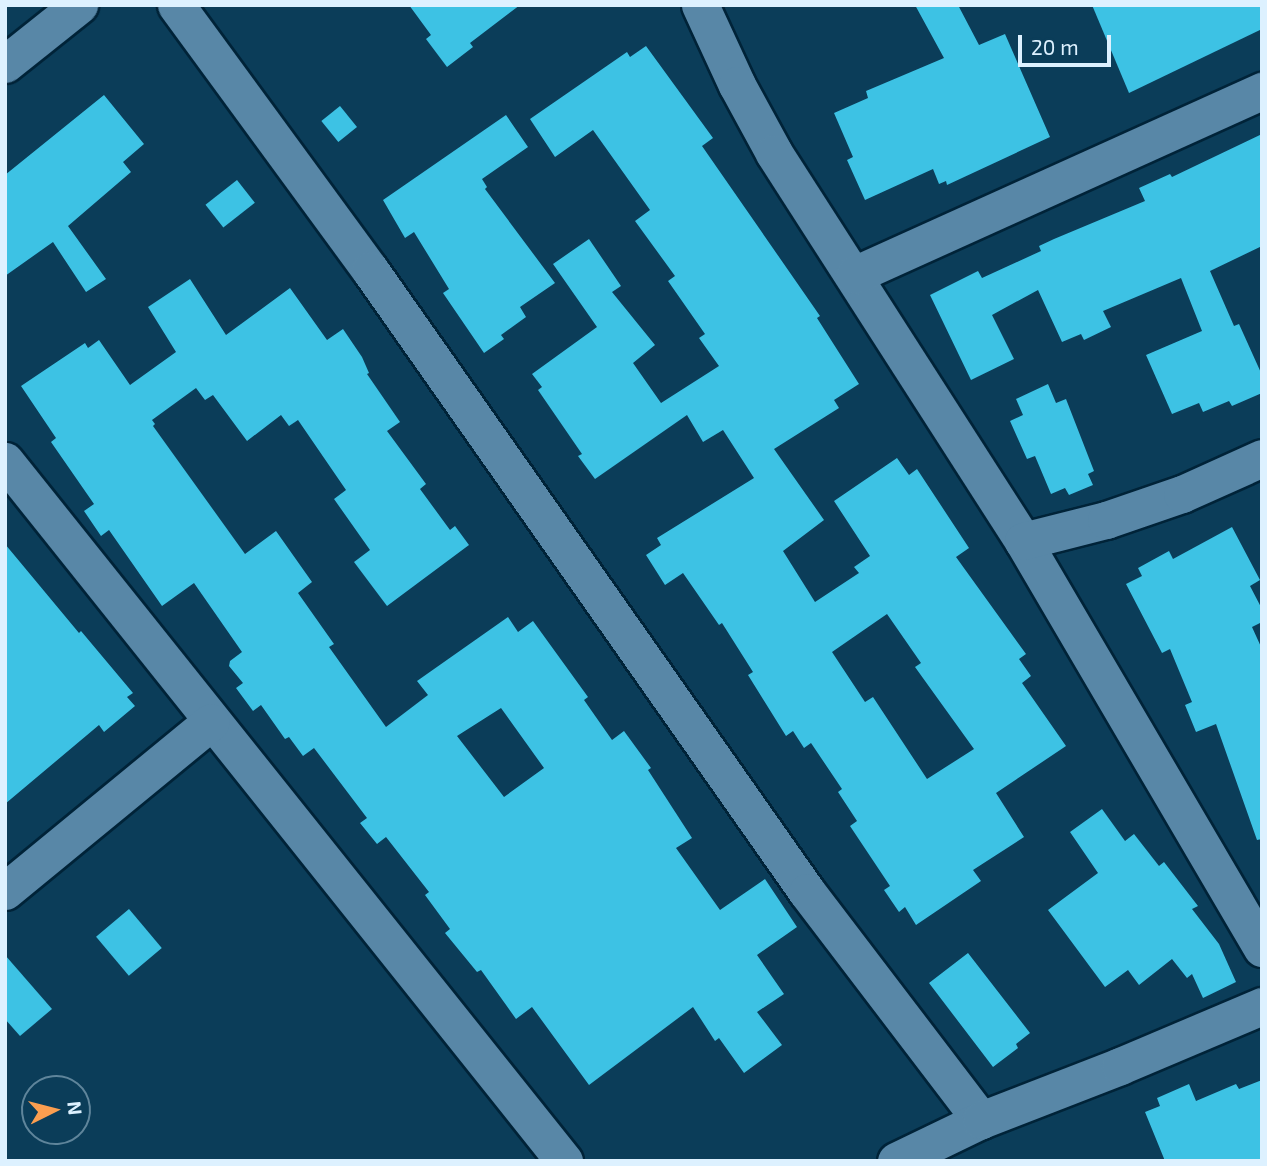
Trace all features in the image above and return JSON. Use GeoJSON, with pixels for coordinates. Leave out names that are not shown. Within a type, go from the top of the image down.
{"type":"FeatureCollection","features":[{"type":"Feature","properties":{"kind":"street"},"geometry":{"type":"LineString","coordinates":[[5,64],[79,5]]}},
{"type":"Feature","properties":{"kind":"street"},"geometry":{"type":"LineString","coordinates":[[176,5],[370,270],[807,892],[981,1120]]}},
{"type":"Feature","properties":{"kind":"street"},"geometry":{"type":"LineString","coordinates":[[700,5],[737,85],[775,153],[1023,541],[1262,948]]}},
{"type":"Feature","properties":{"kind":"street"},"geometry":{"type":"LineString","coordinates":[[853,275],[1262,91]]}},
{"type":"Feature","properties":{"kind":"street"},"geometry":{"type":"LineString","coordinates":[[1023,541],[1132,512],[1182,494],[1262,458]]}},
{"type":"Feature","properties":{"kind":"street"},"geometry":{"type":"LineString","coordinates":[[10,476],[564,1161]]}},
{"type":"Feature","properties":{"kind":"street"},"geometry":{"type":"LineString","coordinates":[[5,891],[211,722]]}},
{"type":"Feature","properties":{"kind":"street"},"geometry":{"type":"LineString","coordinates":[[896,1161],[981,1120],[1120,1066],[1262,1006]]}},
{"type":"Feature","properties":{"kind":"building"},"geometry":{"type":"Polygon","coordinates":[[[409,5],[520,5],[470,43],[473,47],[447,67],[426,39],[431,35],[409,5]]]}},
{"type":"Feature","properties":{"kind":"building"},"geometry":{"type":"Polygon","coordinates":[[[915,5],[958,5],[979,45],[1005,34],[1050,137],[947,185],[946,181],[939,184],[933,169],[865,200],[847,160],[853,157],[834,113],[868,98],[866,91],[944,58],[915,5]]]}},
{"type":"Feature","properties":{"kind":"building"},"geometry":{"type":"Polygon","coordinates":[[[1092,5],[1262,5],[1262,29],[1129,93],[1092,5]]]}},
{"type":"Feature","properties":{"kind":"building"},"geometry":{"type":"Polygon","coordinates":[[[646,46],[713,138],[702,146],[820,316],[817,318],[859,384],[834,400],[839,408],[774,449],[824,520],[783,551],[815,602],[859,573],[854,567],[870,556],[834,501],[897,458],[909,475],[917,469],[969,548],[956,557],[1026,654],[1019,659],[1031,676],[1022,683],[1066,746],[996,793],[1024,837],[973,870],[981,881],[916,925],[905,907],[899,912],[884,890],[890,886],[850,826],[857,821],[838,792],[842,789],[811,743],[804,748],[793,731],[786,736],[748,675],[753,672],[722,623],[719,625],[683,573],[665,585],[646,555],[661,545],[657,538],[754,478],[723,430],[703,442],[687,415],[595,479],[578,456],[582,454],[538,390],[542,387],[532,374],[597,327],[553,264],[589,239],[621,286],[612,292],[655,345],[633,363],[661,403],[719,366],[699,338],[705,334],[668,281],[675,276],[635,221],[650,210],[593,130],[555,157],[530,119],[627,52],[630,57],[646,46]],[[887,614],[832,652],[865,702],[873,697],[927,779],[974,749],[915,667],[921,663],[887,614]]]}},
{"type":"Feature","properties":{"kind":"building"},"geometry":{"type":"Polygon","coordinates":[[[104,95],[144,144],[123,162],[131,172],[68,226],[106,279],[86,292],[53,242],[5,276],[5,175],[104,95]]]}},
{"type":"Feature","properties":{"kind":"building"},"geometry":{"type":"Polygon","coordinates":[[[340,106],[357,127],[338,142],[321,121],[340,106]]]}},
{"type":"Feature","properties":{"kind":"building"},"geometry":{"type":"Polygon","coordinates":[[[506,115],[528,147],[482,179],[487,187],[485,189],[555,283],[520,307],[526,317],[501,335],[504,339],[484,353],[443,293],[449,289],[414,232],[405,238],[383,200],[506,115]]]}},
{"type":"Feature","properties":{"kind":"building"},"geometry":{"type":"Polygon","coordinates":[[[1262,134],[1262,246],[1210,271],[1234,326],[1239,324],[1262,375],[1262,393],[1232,406],[1229,401],[1203,412],[1199,403],[1172,414],[1146,355],[1202,331],[1181,278],[1103,311],[1111,327],[1084,340],[1081,334],[1062,342],[1038,290],[992,315],[1014,359],[971,380],[930,295],[978,271],[982,278],[1041,251],[1039,246],[1145,201],[1139,188],[1170,174],[1172,177],[1262,134]]]}},
{"type":"Feature","properties":{"kind":"building"},"geometry":{"type":"Polygon","coordinates":[[[237,180],[255,203],[223,227],[205,205],[237,180]]]}},
{"type":"Feature","properties":{"kind":"building"},"geometry":{"type":"Polygon","coordinates":[[[190,279],[226,335],[290,288],[327,340],[343,329],[362,357],[369,373],[367,374],[400,422],[387,431],[426,484],[420,489],[450,530],[455,526],[469,545],[387,606],[354,562],[370,550],[334,499],[346,490],[298,420],[289,426],[281,415],[247,441],[213,395],[205,400],[196,388],[152,420],[155,424],[153,426],[245,554],[276,531],[312,582],[298,593],[334,644],[329,647],[386,727],[428,695],[417,681],[508,617],[518,632],[533,621],[588,697],[584,700],[612,740],[624,731],[651,768],[648,770],[692,838],[676,848],[720,910],[765,879],[797,927],[757,955],[784,994],[757,1012],[782,1045],[744,1073],[719,1038],[715,1041],[693,1007],[589,1085],[532,1007],[516,1019],[481,970],[477,972],[445,933],[450,929],[425,895],[429,892],[386,837],[377,844],[360,823],[367,818],[314,748],[303,756],[289,737],[285,739],[261,705],[253,711],[236,688],[243,683],[229,666],[230,661],[242,652],[194,583],[162,606],[109,530],[101,536],[84,511],[94,504],[51,442],[56,438],[21,386],[85,343],[88,348],[99,340],[130,385],[176,352],[148,307],[190,279]],[[501,708],[457,736],[504,797],[544,768],[501,708]]]}},
{"type":"Feature","properties":{"kind":"building"},"geometry":{"type":"Polygon","coordinates":[[[1048,384],[1056,403],[1066,399],[1094,471],[1088,474],[1093,485],[1069,495],[1065,488],[1051,494],[1035,456],[1027,459],[1010,421],[1023,415],[1016,399],[1048,384]]]}},
{"type":"Feature","properties":{"kind":"building"},"geometry":{"type":"Polygon","coordinates":[[[1232,527],[1260,580],[1250,586],[1262,609],[1262,622],[1252,627],[1262,649],[1262,839],[1257,840],[1216,724],[1196,732],[1185,705],[1192,702],[1170,649],[1162,653],[1126,584],[1142,576],[1138,568],[1169,551],[1173,559],[1232,527]]]}},
{"type":"Feature","properties":{"kind":"building"},"geometry":{"type":"Polygon","coordinates":[[[5,544],[133,693],[127,697],[135,706],[104,732],[99,725],[5,804],[5,544]]]}},
{"type":"Feature","properties":{"kind":"building"},"geometry":{"type":"Polygon","coordinates":[[[1102,809],[1125,841],[1134,834],[1159,866],[1164,862],[1198,906],[1192,909],[1219,944],[1236,982],[1203,998],[1192,974],[1187,978],[1172,959],[1139,985],[1128,970],[1105,987],[1048,910],[1098,873],[1070,832],[1102,809]]]}},
{"type":"Feature","properties":{"kind":"building"},"geometry":{"type":"Polygon","coordinates":[[[129,909],[162,948],[129,976],[96,937],[129,909]]]}},
{"type":"Feature","properties":{"kind":"building"},"geometry":{"type":"Polygon","coordinates":[[[968,953],[1030,1033],[1016,1044],[1018,1048],[993,1067],[929,983],[968,953]]]}},
{"type":"Feature","properties":{"kind":"building"},"geometry":{"type":"Polygon","coordinates":[[[5,955],[52,1009],[20,1036],[5,1019],[5,955]]]}},
{"type":"Feature","properties":{"kind":"building"},"geometry":{"type":"Polygon","coordinates":[[[1262,1080],[1262,1161],[1165,1161],[1145,1112],[1160,1106],[1157,1098],[1189,1084],[1196,1101],[1236,1084],[1239,1089],[1262,1080]]]}}]}
